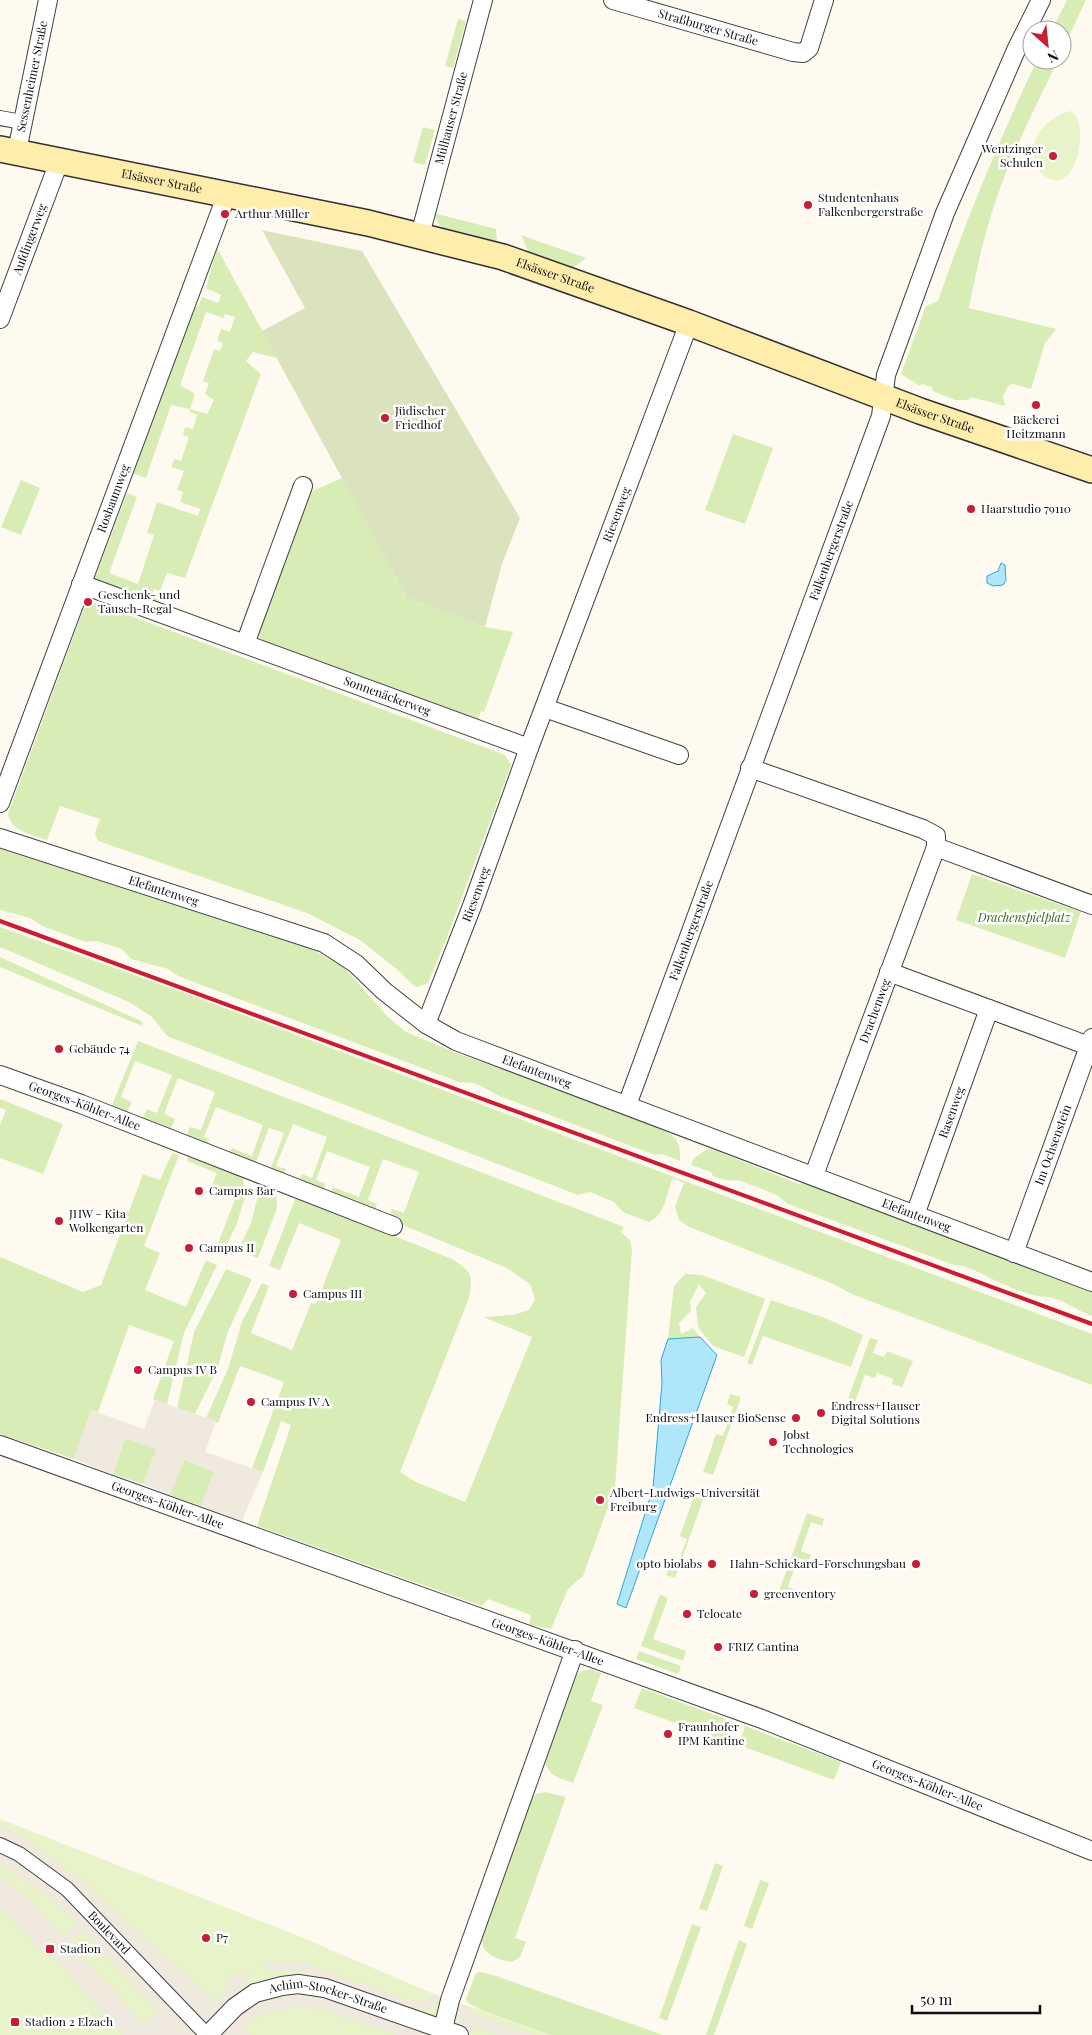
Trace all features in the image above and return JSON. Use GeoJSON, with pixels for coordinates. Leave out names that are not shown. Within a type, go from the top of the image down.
{"type":"FeatureCollection","features":[{"type":"Feature","properties":{"kind":"main road","name":"Elsässer Straße"},"geometry":{"type":"LineString","coordinates":[[8,150],[60,159],[420,235],[503,257],[689,323],[883,397],[1092,470]]}},
{"type":"Feature","properties":{"kind":"street","name":"Sessenheimer Straße"},"geometry":{"type":"LineString","coordinates":[[8,150],[22,122],[48,0]]}},
{"type":"Feature","properties":{"kind":"street","name":"Mülhauser Straße"},"geometry":{"type":"LineString","coordinates":[[420,235],[483,0]]}},
{"type":"Feature","properties":{"kind":"street","name":"Straßburger Straße"},"geometry":{"type":"LineString","coordinates":[[613,0],[803,53],[809,48],[824,0]]}},
{"type":"Feature","properties":{"kind":"street","name":"Falkenbergerstraße"},"geometry":{"type":"LineString","coordinates":[[627,1105],[881,416],[886,375],[946,213],[1017,48],[1040,0]]}},
{"type":"Feature","properties":{"kind":"street"},"geometry":{"type":"LineString","coordinates":[[0,118],[22,122]]}},
{"type":"Feature","properties":{"kind":"street","name":"Aufdingerweg"},"geometry":{"type":"LineString","coordinates":[[0,319],[60,159]]}},
{"type":"Feature","properties":{"kind":"street","name":"Rosbaumweg"},"geometry":{"type":"LineString","coordinates":[[0,803],[227,194]]}},
{"type":"Feature","properties":{"kind":"street","name":"Riesenweg"},"geometry":{"type":"LineString","coordinates":[[426,1024],[472,906],[529,748],[689,323]]}},
{"type":"Feature","properties":{"kind":"street"},"geometry":{"type":"LineString","coordinates":[[245,644],[303,486]]}},
{"type":"Feature","properties":{"kind":"street","name":"Sonnenäckerweg"},"geometry":{"type":"LineString","coordinates":[[81,584],[529,748]]}},
{"type":"Feature","properties":{"kind":"street"},"geometry":{"type":"LineString","coordinates":[[545,708],[679,755]]}},
{"type":"Feature","properties":{"kind":"street"},"geometry":{"type":"LineString","coordinates":[[750,768],[923,829],[936,836],[936,847],[1092,905]]}},
{"type":"Feature","properties":{"kind":"street","name":"Elefantenweg"},"geometry":{"type":"LineString","coordinates":[[0,838],[324,943],[356,964],[384,991],[426,1024],[456,1041],[1092,1282]]}},
{"type":"Feature","properties":{"kind":"street","name":"Drachenweg"},"geometry":{"type":"LineString","coordinates":[[814,1176],[936,847]]}},
{"type":"Feature","properties":{"kind":"street"},"geometry":{"type":"LineString","coordinates":[[889,972],[989,1009],[1091,1042]]}},
{"type":"Feature","properties":{"kind":"street","name":"Rasenweg"},"geometry":{"type":"LineString","coordinates":[[915,1215],[989,1009]]}},
{"type":"Feature","properties":{"kind":"street","name":"Im Ochsenstein"},"geometry":{"type":"LineString","coordinates":[[1014,1253],[1091,1042]]}},
{"type":"Feature","properties":{"kind":"street","name":"Georges-Köhler-Allee"},"geometry":{"type":"LineString","coordinates":[[0,1075],[81,1104],[393,1226]]}},
{"type":"Feature","properties":{"kind":"street","name":"Georges-Köhler-Allee"},"geometry":{"type":"LineString","coordinates":[[0,1445],[575,1650],[852,1754],[1092,1852]]}},
{"type":"Feature","properties":{"kind":"street"},"geometry":{"type":"LineString","coordinates":[[451,2032],[450,2000],[575,1650]]}},
{"type":"Feature","properties":{"kind":"street","name":"Boulevard"},"geometry":{"type":"LineString","coordinates":[[0,1845],[19,1854],[67,1889],[207,2035]]}},
{"type":"Feature","properties":{"kind":"street","name":"Achim-Stocker-Straße"},"geometry":{"type":"LineString","coordinates":[[207,2035],[235,2007],[255,1993],[298,1984],[326,1988],[451,2032]]}},
{"type":"Feature","properties":{"kind":"green space"},"geometry":{"type":"Polygon","coordinates":[[[1067,0],[1086,0],[1072,30],[1072,20],[1057,20],[1067,0]]]}},
{"type":"Feature","properties":{"kind":"green space"},"geometry":{"type":"Polygon","coordinates":[[[458,19],[466,21],[453,68],[445,66],[458,19]]]}},
{"type":"Feature","properties":{"kind":"green space"},"geometry":{"type":"Polygon","coordinates":[[[1032,70],[1053,70],[1002,182],[984,240],[969,308],[1056,329],[1045,343],[1031,389],[1013,384],[1009,385],[1003,396],[1005,406],[971,397],[968,400],[955,400],[933,391],[932,387],[922,384],[920,386],[901,374],[926,306],[938,301],[984,179],[1032,70]]]}},
{"type":"Feature","properties":{"kind":"green space"},"geometry":{"type":"Polygon","coordinates":[[[1071,111],[1077,119],[1080,130],[1077,158],[1071,170],[1063,178],[1054,180],[1042,174],[1039,169],[1033,152],[1034,144],[1037,136],[1048,123],[1055,117],[1071,111]]]}},
{"type":"Feature","properties":{"kind":"green space"},"geometry":{"type":"Polygon","coordinates":[[[423,127],[435,130],[425,165],[413,162],[423,127]]]}},
{"type":"Feature","properties":{"kind":"green space"},"geometry":{"type":"Polygon","coordinates":[[[434,213],[496,229],[497,240],[494,243],[445,230],[437,222],[434,213]]]}},
{"type":"Feature","properties":{"kind":"green space","name":"Jüdischer Friedhof"},"geometry":{"type":"Polygon","coordinates":[[[262,230],[362,251],[520,518],[502,564],[485,627],[407,598],[262,331],[305,308],[262,230]]]}},
{"type":"Feature","properties":{"kind":"green space"},"geometry":{"type":"Polygon","coordinates":[[[521,235],[586,258],[572,269],[533,257],[529,253],[521,235]]]}},
{"type":"Feature","properties":{"kind":"green space"},"geometry":{"type":"Polygon","coordinates":[[[217,248],[277,358],[253,352],[246,361],[261,374],[185,578],[167,573],[160,591],[154,589],[151,597],[162,601],[160,606],[94,581],[127,493],[137,497],[109,573],[138,584],[154,535],[147,533],[157,502],[198,516],[200,509],[180,502],[183,492],[177,490],[184,471],[171,467],[174,459],[181,461],[189,437],[183,435],[185,427],[193,429],[197,415],[190,412],[190,409],[171,405],[146,478],[132,473],[193,306],[198,307],[202,297],[218,303],[221,295],[206,288],[217,248]],[[206,312],[180,385],[195,394],[190,409],[207,414],[214,400],[205,394],[209,383],[203,381],[214,349],[220,351],[223,343],[217,341],[221,329],[230,332],[235,317],[225,314],[224,318],[206,312]]]}},
{"type":"Feature","properties":{"kind":"green space"},"geometry":{"type":"Polygon","coordinates":[[[733,434],[773,448],[745,524],[705,510],[733,434]]]}},
{"type":"Feature","properties":{"kind":"green space"},"geometry":{"type":"Polygon","coordinates":[[[342,478],[407,598],[485,627],[513,632],[484,712],[481,711],[477,722],[265,644],[259,635],[259,630],[310,492],[342,478]]]}},
{"type":"Feature","properties":{"kind":"green space"},"geometry":{"type":"Polygon","coordinates":[[[21,480],[40,488],[21,535],[1,527],[21,480]]]}},
{"type":"Feature","properties":{"kind":"green space"},"geometry":{"type":"Polygon","coordinates":[[[96,603],[505,755],[511,765],[446,940],[428,983],[418,987],[414,986],[399,971],[360,940],[307,913],[98,841],[95,833],[100,819],[60,806],[47,840],[23,832],[13,825],[8,814],[84,608],[96,603]]]}},
{"type":"Feature","properties":{"kind":"green space"},"geometry":{"type":"Polygon","coordinates":[[[0,843],[298,942],[343,966],[388,1017],[406,1032],[456,1053],[649,1122],[669,1133],[677,1141],[680,1161],[662,1154],[655,1155],[497,1095],[473,1083],[459,1082],[178,976],[168,969],[131,959],[122,949],[97,941],[86,942],[42,926],[30,918],[0,910],[0,843]]]}},
{"type":"Feature","properties":{"kind":"green space","name":"Drachenspielplatz"},"geometry":{"type":"Polygon","coordinates":[[[972,874],[1081,912],[1065,958],[956,920],[972,874]]]}},
{"type":"Feature","properties":{"kind":"green space"},"geometry":{"type":"Polygon","coordinates":[[[0,927],[190,995],[1092,1334],[1092,1385],[854,1295],[831,1283],[689,1227],[679,1220],[675,1207],[684,1183],[673,1178],[662,1209],[655,1219],[649,1222],[623,1212],[614,1202],[590,1192],[578,1195],[167,1036],[152,1017],[129,1002],[0,947],[0,927]]]}},
{"type":"Feature","properties":{"kind":"green space"},"geometry":{"type":"Polygon","coordinates":[[[0,957],[141,1021],[143,1023],[142,1026],[0,967],[0,957]]]}},
{"type":"Feature","properties":{"kind":"green space"},"geometry":{"type":"Polygon","coordinates":[[[138,1041],[624,1227],[621,1232],[630,1240],[632,1249],[615,1488],[583,1576],[568,1589],[551,1629],[529,1625],[531,1615],[488,1599],[482,1606],[257,1526],[291,1425],[281,1421],[263,1472],[252,1468],[284,1382],[240,1366],[218,1423],[206,1418],[228,1369],[242,1322],[262,1283],[269,1286],[251,1333],[292,1350],[311,1303],[316,1304],[341,1240],[299,1223],[280,1270],[269,1266],[296,1197],[452,1259],[464,1267],[469,1274],[471,1284],[469,1298],[400,1472],[416,1482],[465,1502],[532,1337],[483,1317],[513,1315],[529,1310],[535,1299],[530,1284],[507,1268],[388,1219],[392,1209],[404,1213],[419,1172],[383,1159],[368,1200],[377,1204],[374,1214],[329,1196],[333,1187],[359,1197],[370,1167],[327,1151],[316,1180],[326,1184],[323,1192],[298,1182],[302,1174],[312,1178],[327,1137],[293,1124],[276,1166],[286,1169],[284,1177],[270,1170],[284,1133],[269,1128],[255,1165],[229,1155],[232,1148],[252,1156],[263,1125],[216,1107],[204,1137],[209,1139],[206,1146],[186,1138],[190,1127],[201,1130],[215,1092],[178,1078],[164,1114],[175,1119],[169,1133],[141,1122],[147,1109],[157,1113],[172,1075],[135,1061],[121,1097],[132,1102],[125,1116],[110,1110],[138,1041]]]}},
{"type":"Feature","properties":{"kind":"green space"},"geometry":{"type":"Polygon","coordinates":[[[0,1099],[63,1124],[43,1174],[0,1158],[0,1125],[6,1110],[0,1108],[0,1099]]]}},
{"type":"Feature","properties":{"kind":"green space"},"geometry":{"type":"Polygon","coordinates":[[[709,1148],[799,1184],[810,1182],[1092,1290],[1092,1316],[1058,1300],[1020,1291],[969,1268],[954,1265],[788,1204],[775,1194],[741,1181],[725,1180],[713,1176],[711,1172],[691,1165],[694,1158],[709,1148]]]}},
{"type":"Feature","properties":{"kind":"green space"},"geometry":{"type":"Polygon","coordinates":[[[172,1153],[179,1155],[144,1246],[160,1253],[145,1290],[186,1307],[206,1260],[217,1265],[184,1333],[167,1404],[153,1399],[174,1341],[129,1325],[98,1412],[91,1411],[74,1459],[0,1434],[0,1257],[83,1292],[101,1285],[143,1174],[160,1180],[172,1153]]]}},
{"type":"Feature","properties":{"kind":"green space"},"geometry":{"type":"Polygon","coordinates":[[[189,1155],[243,1177],[245,1197],[236,1226],[226,1246],[218,1243],[236,1197],[211,1188],[217,1173],[187,1161],[189,1155]]]}},
{"type":"Feature","properties":{"kind":"green space"},"geometry":{"type":"Polygon","coordinates":[[[261,1184],[276,1189],[277,1208],[258,1258],[238,1250],[251,1223],[261,1184]]]}},
{"type":"Feature","properties":{"kind":"green space"},"geometry":{"type":"Polygon","coordinates":[[[226,1269],[252,1279],[227,1334],[218,1367],[195,1414],[177,1408],[194,1332],[226,1269]]]}},
{"type":"Feature","properties":{"kind":"green space"},"geometry":{"type":"Polygon","coordinates":[[[685,1274],[702,1275],[765,1299],[744,1357],[713,1346],[698,1327],[696,1307],[706,1293],[699,1284],[690,1302],[691,1311],[679,1323],[681,1334],[693,1328],[700,1337],[668,1339],[674,1286],[685,1274]]]}},
{"type":"Feature","properties":{"kind":"green space"},"geometry":{"type":"Polygon","coordinates":[[[771,1300],[825,1318],[863,1335],[851,1367],[763,1336],[752,1365],[747,1363],[771,1300]]]}},
{"type":"Feature","properties":{"kind":"green space"},"geometry":{"type":"Polygon","coordinates":[[[870,1338],[878,1340],[873,1353],[884,1357],[887,1351],[913,1361],[902,1387],[892,1384],[893,1379],[877,1373],[875,1378],[865,1375],[854,1404],[864,1408],[862,1413],[845,1407],[870,1338]]]}},
{"type":"Feature","properties":{"kind":"green space"},"geometry":{"type":"Polygon","coordinates":[[[730,1394],[741,1397],[713,1475],[703,1472],[716,1434],[723,1436],[733,1407],[727,1404],[730,1394]]]}},
{"type":"Feature","properties":{"kind":"green space"},"geometry":{"type":"Polygon","coordinates":[[[125,1438],[157,1449],[143,1484],[113,1474],[125,1438]]]}},
{"type":"Feature","properties":{"kind":"green space"},"geometry":{"type":"Polygon","coordinates":[[[184,1459],[214,1472],[201,1506],[170,1495],[184,1459]]]}},
{"type":"Feature","properties":{"kind":"green space"},"geometry":{"type":"Polygon","coordinates":[[[694,1496],[703,1500],[675,1578],[666,1575],[670,1565],[676,1567],[687,1539],[680,1536],[694,1496]]]}},
{"type":"Feature","properties":{"kind":"green space"},"geometry":{"type":"Polygon","coordinates":[[[807,1513],[824,1519],[822,1526],[811,1522],[801,1551],[811,1555],[809,1561],[798,1558],[788,1587],[799,1591],[797,1597],[779,1591],[807,1513]]]}},
{"type":"Feature","properties":{"kind":"green space"},"geometry":{"type":"Polygon","coordinates":[[[660,1594],[668,1598],[653,1639],[686,1651],[683,1661],[641,1646],[660,1594]]]}},
{"type":"Feature","properties":{"kind":"green space"},"geometry":{"type":"Polygon","coordinates":[[[639,1651],[681,1666],[678,1674],[636,1659],[639,1651]]]}},
{"type":"Feature","properties":{"kind":"green space"},"geometry":{"type":"Polygon","coordinates":[[[591,1669],[601,1673],[591,1701],[603,1705],[573,1783],[551,1773],[545,1760],[575,1677],[581,1671],[591,1669]]]}},
{"type":"Feature","properties":{"kind":"green space"},"geometry":{"type":"Polygon","coordinates":[[[642,1688],[736,1723],[728,1742],[634,1708],[642,1688]]]}},
{"type":"Feature","properties":{"kind":"green space"},"geometry":{"type":"Polygon","coordinates":[[[745,1726],[841,1762],[834,1780],[739,1745],[745,1726]]]}},
{"type":"Feature","properties":{"kind":"green space"},"geometry":{"type":"Polygon","coordinates":[[[545,1792],[566,1797],[515,1938],[526,1942],[520,1957],[512,1962],[506,1961],[495,1958],[487,1952],[481,1937],[530,1801],[536,1794],[545,1792]]]}},
{"type":"Feature","properties":{"kind":"green space"},"geometry":{"type":"Polygon","coordinates":[[[0,1819],[296,1935],[434,1994],[550,2035],[0,2035],[0,1819]]]}},
{"type":"Feature","properties":{"kind":"green space"},"geometry":{"type":"Polygon","coordinates":[[[715,1863],[723,1866],[707,1911],[699,1909],[715,1863]]]}},
{"type":"Feature","properties":{"kind":"green space"},"geometry":{"type":"Polygon","coordinates":[[[760,1880],[769,1883],[752,1929],[744,1926],[760,1880]]]}},
{"type":"Feature","properties":{"kind":"green space"},"geometry":{"type":"Polygon","coordinates":[[[692,1924],[701,1927],[667,2021],[659,2018],[692,1924]]]}},
{"type":"Feature","properties":{"kind":"green space"},"geometry":{"type":"Polygon","coordinates":[[[739,1940],[747,1944],[714,2035],[706,2035],[739,1940]]]}},
{"type":"Feature","properties":{"kind":"green space"},"geometry":{"type":"Polygon","coordinates":[[[480,1972],[663,2035],[550,2035],[481,2010],[468,2003],[466,1999],[476,1973],[480,1972]]]}},
{"type":"Feature","properties":{"kind":"shaded area"},"geometry":{"type":"Polygon","coordinates":[[[155,1400],[216,1421],[205,1452],[263,1472],[242,1521],[201,1506],[214,1472],[185,1459],[170,1495],[143,1484],[156,1449],[125,1438],[113,1474],[74,1459],[91,1410],[144,1429],[155,1400]]]}},
{"type":"Feature","properties":{"kind":"shaded area"},"geometry":{"type":"Polygon","coordinates":[[[0,1825],[30,1842],[84,1882],[216,2003],[232,1974],[242,1975],[247,1968],[249,1973],[246,1985],[197,2035],[122,2035],[51,1954],[38,1949],[6,1912],[0,1910],[0,1877],[25,1895],[63,1936],[77,1923],[49,1897],[0,1864],[0,1825]],[[84,1930],[70,1944],[140,2021],[148,2021],[157,2011],[84,1930]]]}},
{"type":"Feature","properties":{"kind":"shaded area"},"geometry":{"type":"Polygon","coordinates":[[[282,1961],[304,1963],[413,2002],[421,2002],[434,1994],[443,1997],[431,2009],[415,2011],[303,1972],[268,1971],[262,1965],[282,1961]]]}},
{"type":"Feature","properties":{"kind":"shaded area"},"geometry":{"type":"Polygon","coordinates":[[[298,1994],[320,1996],[432,2035],[396,2035],[327,2011],[304,2006],[272,2011],[252,2020],[243,2028],[250,2035],[218,2035],[234,2019],[263,2002],[298,1994]]]}},
{"type":"Feature","properties":{"kind":"shaded area"},"geometry":{"type":"Polygon","coordinates":[[[459,2003],[468,2007],[467,2011],[532,2035],[496,2035],[475,2027],[472,2033],[465,2029],[458,2018],[459,2003]]]}},
{"type":"Feature","properties":{"kind":"water"},"geometry":{"type":"Polygon","coordinates":[[[1001,563],[1005,565],[1006,580],[1003,585],[993,586],[987,583],[987,576],[998,571],[1001,563]]]}},
{"type":"Feature","properties":{"kind":"water"},"geometry":{"type":"Polygon","coordinates":[[[700,1337],[717,1355],[626,1608],[617,1604],[653,1488],[662,1383],[661,1360],[668,1339],[700,1337]]]}},
{"type":"Feature","properties":{"kind":"railway"},"geometry":{"type":"LineString","coordinates":[[0,921],[1092,1324]]}},
{"type":"Feature","properties":{"kind":"place","name":"Wentzinger Schulen"},"geometry":{"type":"Point","coordinates":[1053,156]}},
{"type":"Feature","properties":{"kind":"place","name":"Studentenhaus Falkenbergerstraße"},"geometry":{"type":"Point","coordinates":[808,205]}},
{"type":"Feature","properties":{"kind":"place","name":"Arthur Müller"},"geometry":{"type":"Point","coordinates":[225,214]}},
{"type":"Feature","properties":{"kind":"place","name":"Bäckerei Heitzmann"},"geometry":{"type":"Point","coordinates":[1036,405]}},
{"type":"Feature","properties":{"kind":"place","name":"Jüdischer Friedhof"},"geometry":{"type":"Point","coordinates":[385,418]}},
{"type":"Feature","properties":{"kind":"place","name":"Haarstudio 79110"},"geometry":{"type":"Point","coordinates":[971,509]}},
{"type":"Feature","properties":{"kind":"place","name":"Geschenk- und Tausch-Regal"},"geometry":{"type":"Point","coordinates":[88,602]}},
{"type":"Feature","properties":{"kind":"place","name":"Gebäude 74"},"geometry":{"type":"Point","coordinates":[59,1049]}},
{"type":"Feature","properties":{"kind":"place","name":"Campus Bar"},"geometry":{"type":"Point","coordinates":[199,1191]}},
{"type":"Feature","properties":{"kind":"place","name":"JHW - Kita Wolkengarten"},"geometry":{"type":"Point","coordinates":[59,1221]}},
{"type":"Feature","properties":{"kind":"place","name":"Campus II"},"geometry":{"type":"Point","coordinates":[189,1248]}},
{"type":"Feature","properties":{"kind":"place","name":"Campus III"},"geometry":{"type":"Point","coordinates":[293,1294]}},
{"type":"Feature","properties":{"kind":"place","name":"Campus IV B"},"geometry":{"type":"Point","coordinates":[138,1370]}},
{"type":"Feature","properties":{"kind":"place","name":"Campus IV A"},"geometry":{"type":"Point","coordinates":[251,1402]}},
{"type":"Feature","properties":{"kind":"place","name":"Endress+Hauser Digital Solutions"},"geometry":{"type":"Point","coordinates":[821,1413]}},
{"type":"Feature","properties":{"kind":"place","name":"Endress+Hauser BioSense"},"geometry":{"type":"Point","coordinates":[796,1418]}},
{"type":"Feature","properties":{"kind":"place","name":"Jobst Technologies"},"geometry":{"type":"Point","coordinates":[773,1442]}},
{"type":"Feature","properties":{"kind":"place","name":"Albert-Ludwigs-Universität Freiburg"},"geometry":{"type":"Point","coordinates":[600,1500]}},
{"type":"Feature","properties":{"kind":"place","name":"opto biolabs"},"geometry":{"type":"Point","coordinates":[712,1564]}},
{"type":"Feature","properties":{"kind":"place","name":"Hahn-Schickard-Forschungsbau"},"geometry":{"type":"Point","coordinates":[916,1564]}},
{"type":"Feature","properties":{"kind":"place","name":"greenventory"},"geometry":{"type":"Point","coordinates":[754,1594]}},
{"type":"Feature","properties":{"kind":"place","name":"Telocate"},"geometry":{"type":"Point","coordinates":[687,1614]}},
{"type":"Feature","properties":{"kind":"place","name":"FRIZ Cantina"},"geometry":{"type":"Point","coordinates":[718,1647]}},
{"type":"Feature","properties":{"kind":"place","name":"Fraunhofer IPM Kantine"},"geometry":{"type":"Point","coordinates":[668,1734]}},
{"type":"Feature","properties":{"kind":"place","name":"P7"},"geometry":{"type":"Point","coordinates":[206,1938]}},
{"type":"Feature","properties":{"kind":"place","name":"Stadion"},"geometry":{"type":"Point","coordinates":[50,1949]}},
{"type":"Feature","properties":{"kind":"place","name":"Stadion 2 Elzach"},"geometry":{"type":"Point","coordinates":[15,2022]}}]}
